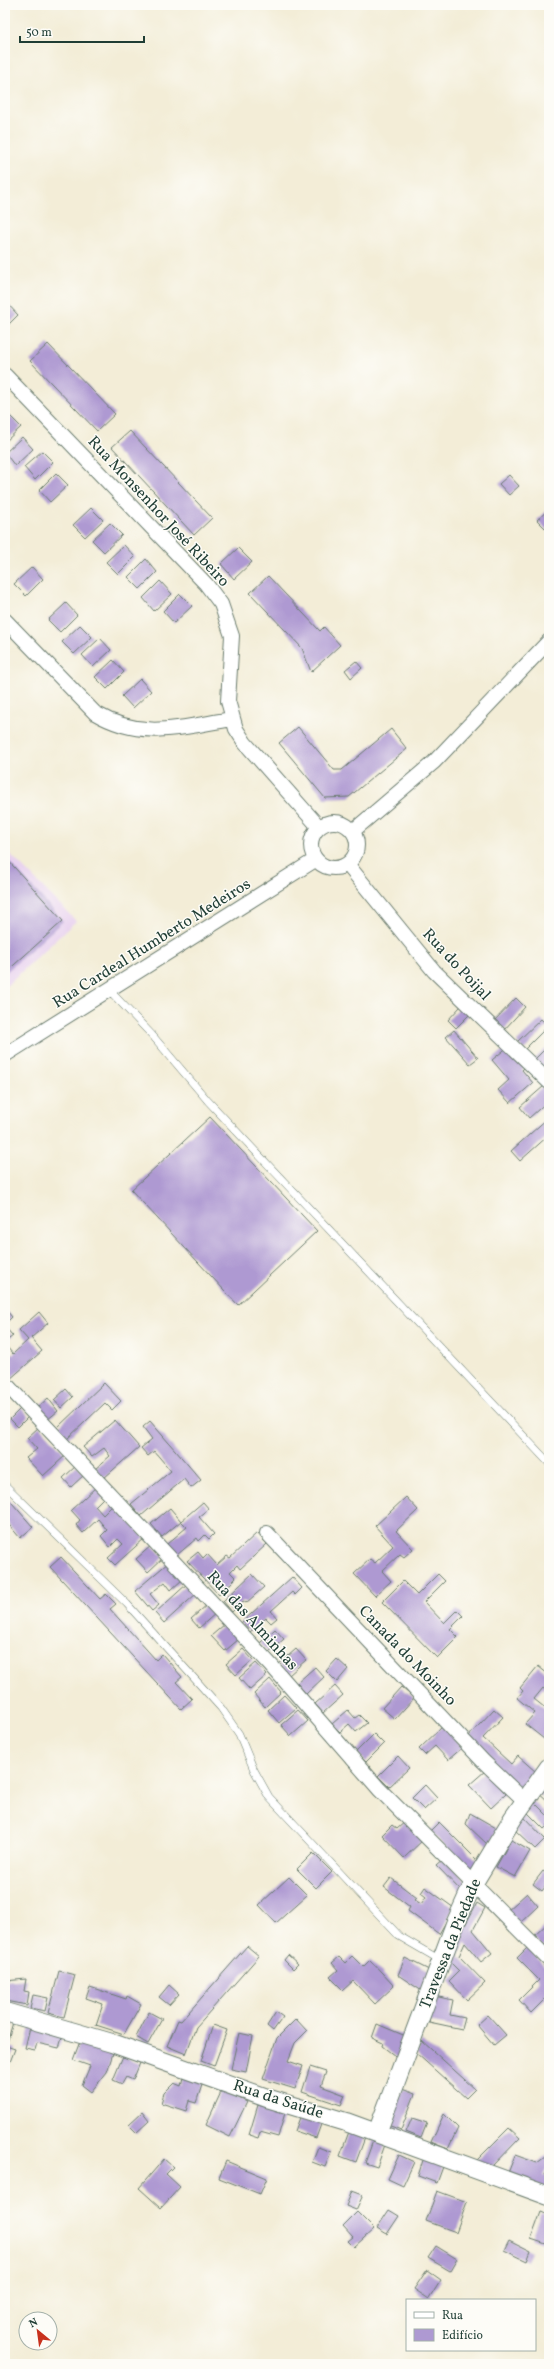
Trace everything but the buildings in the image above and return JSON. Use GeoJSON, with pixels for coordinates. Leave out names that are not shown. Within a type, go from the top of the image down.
{"type":"FeatureCollection","features":[{"type":"Feature","properties":{"kind":"street","name":"Rua Monsenhor José Ribeiro"},"geometry":{"type":"LineString","coordinates":[[5,376],[206,584],[221,604],[232,636],[227,689],[232,719]]}},
{"type":"Feature","properties":{"kind":"street"},"geometry":{"type":"LineString","coordinates":[[5,620],[95,714],[112,723],[135,730],[158,730],[232,719],[245,742],[319,827]]}},
{"type":"Feature","properties":{"kind":"street"},"geometry":{"type":"LineString","coordinates":[[353,831],[434,762],[549,641]]}},
{"type":"Feature","properties":{"kind":"street"},"geometry":{"type":"LineString","coordinates":[[337,821],[346,824],[353,831],[357,840],[357,849],[354,858],[347,864],[334,869],[321,865],[315,860],[311,852],[310,843],[319,827],[327,822],[337,821]]}},
{"type":"Feature","properties":{"kind":"street","name":"Rua Cardeal Humberto Medeiros"},"geometry":{"type":"LineString","coordinates":[[5,1055],[315,860]]}},
{"type":"Feature","properties":{"kind":"street","name":"Rua do Poijal"},"geometry":{"type":"LineString","coordinates":[[347,864],[434,971],[549,1082]]}},
{"type":"Feature","properties":{"kind":"street","name":"Rua das Alminhas"},"geometry":{"type":"LineString","coordinates":[[5,1383],[271,1666],[379,1789],[549,1960]]}},
{"type":"Feature","properties":{"kind":"street","name":"Canada do Moinho"},"geometry":{"type":"LineString","coordinates":[[266,1533],[483,1761],[525,1801]]}},
{"type":"Feature","properties":{"kind":"street","name":"Travessa da Piedade"},"geometry":{"type":"LineString","coordinates":[[377,2133],[472,1884],[525,1801],[549,1767]]}},
{"type":"Feature","properties":{"kind":"street","name":"Rua da Saúde"},"geometry":{"type":"LineString","coordinates":[[5,2012],[112,2043],[270,2099],[377,2133],[549,2196]]}},
{"type":"Feature","properties":{"kind":"lane"},"geometry":{"type":"LineString","coordinates":[[109,990],[152,1035],[208,1101],[549,1463]]}},
{"type":"Feature","properties":{"kind":"lane"},"geometry":{"type":"LineString","coordinates":[[5,1485],[127,1604],[221,1708],[239,1734],[254,1770],[269,1797],[399,1936],[442,1962]]}},
{"type":"Feature","properties":{"kind":"shaded area"},"geometry":{"type":"Polygon","coordinates":[[[5,849],[76,921],[5,987],[5,849]]]}}]}
